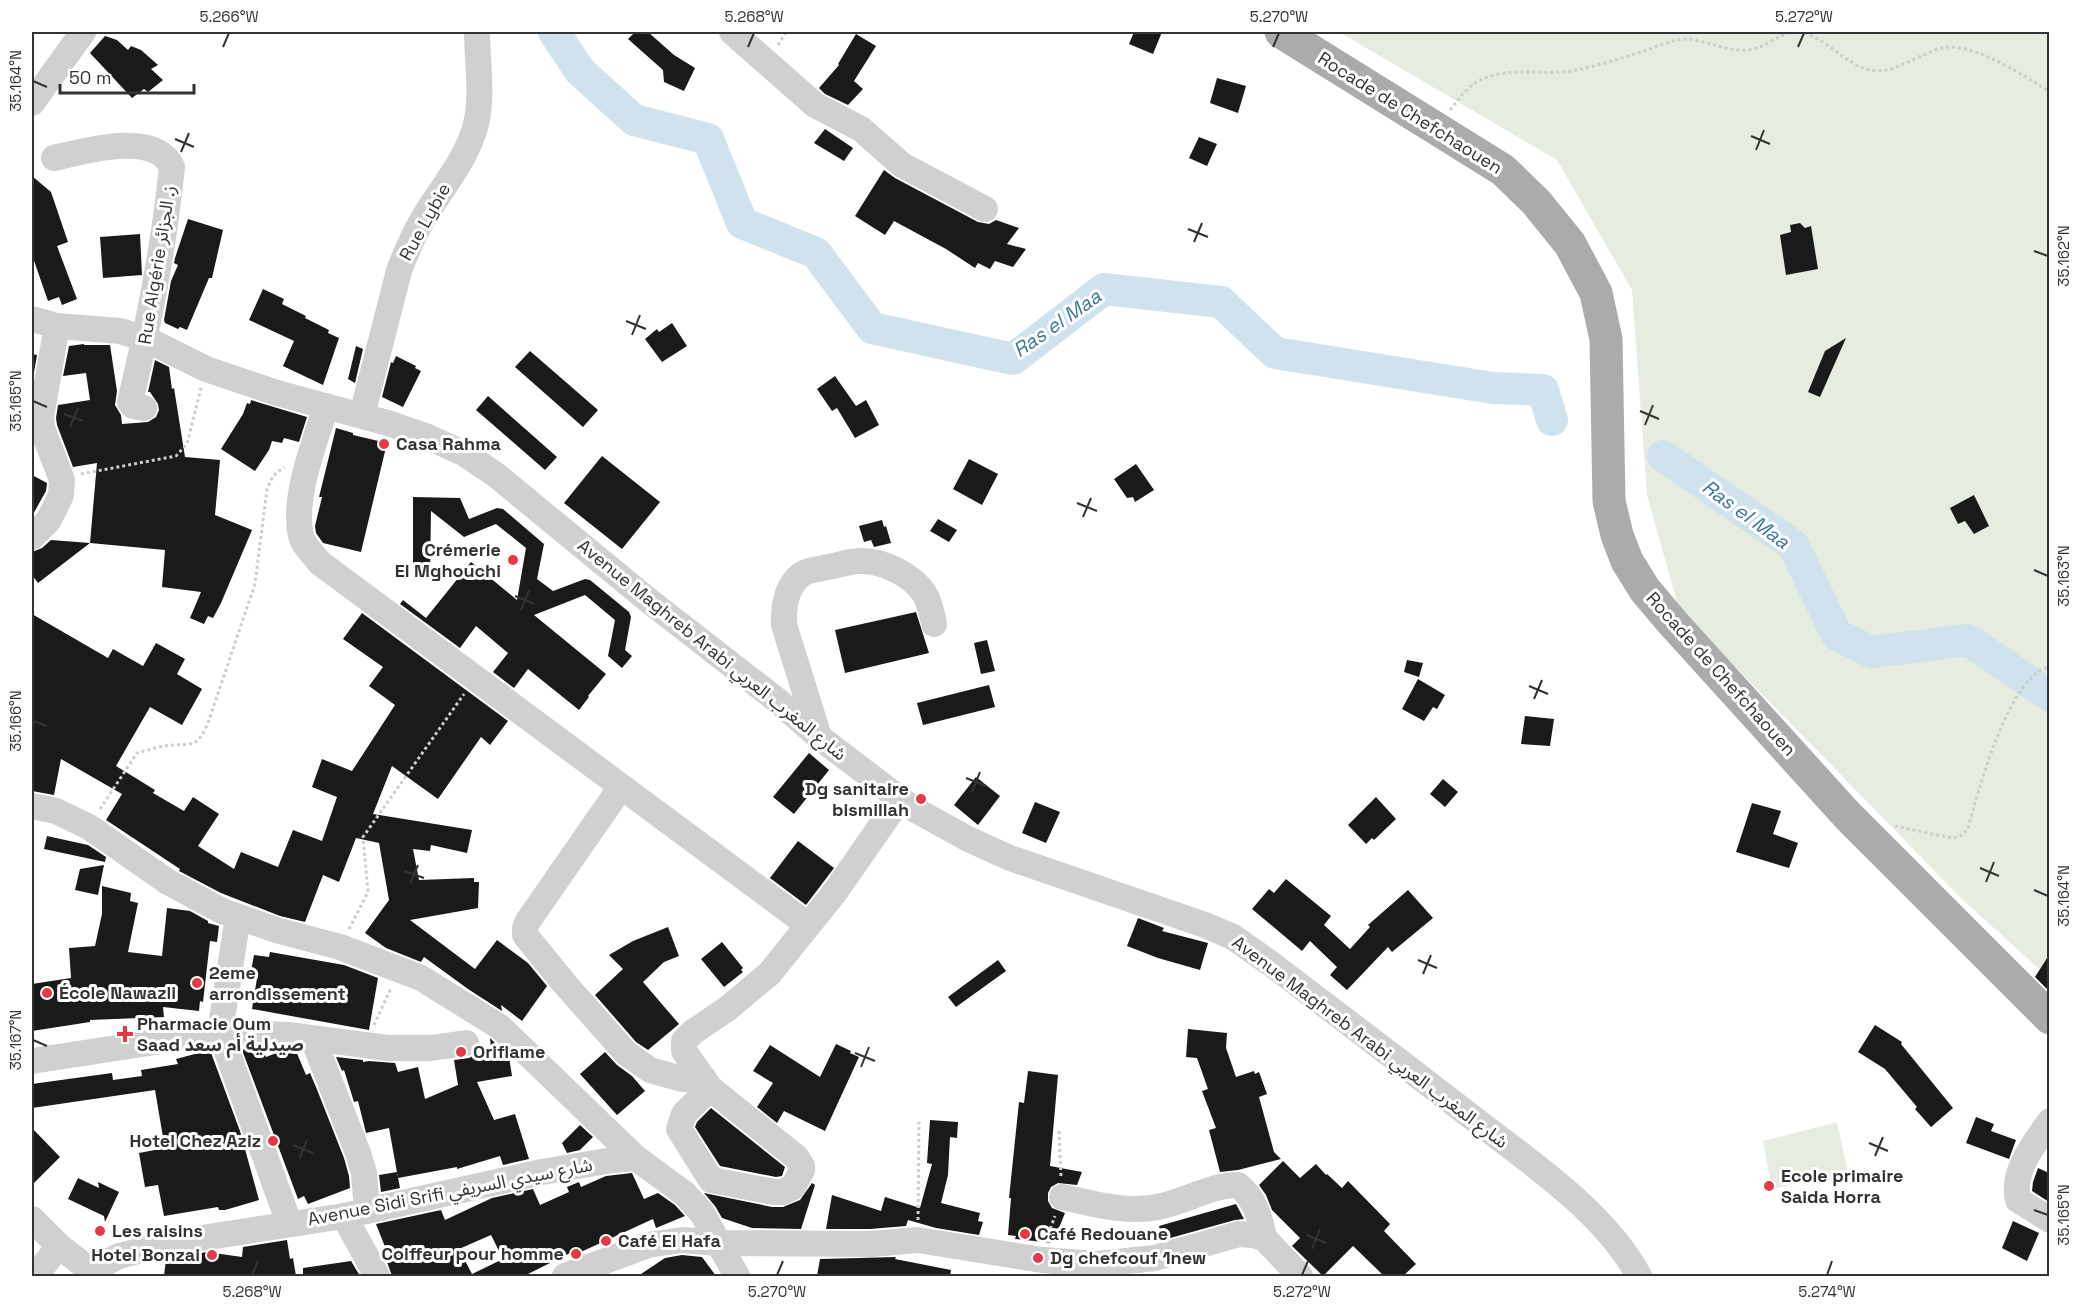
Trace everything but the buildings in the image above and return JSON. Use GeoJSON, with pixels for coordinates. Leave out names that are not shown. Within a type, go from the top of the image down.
{"type":"FeatureCollection","features":[{"type":"Feature","properties":{"kind":"main road","name":"Rocade de Chefchaouen"},"geometry":{"type":"LineString","coordinates":[[1281,32],[1503,170],[1536,202],[1570,244],[1596,294],[1606,339],[1609,501],[1621,548],[1646,590],[1672,622],[1848,816],[2049,1018]]}},
{"type":"Feature","properties":{"kind":"street"},"geometry":{"type":"LineString","coordinates":[[32,103],[83,32]]}},
{"type":"Feature","properties":{"kind":"street","name":"Rue Lybie"},"geometry":{"type":"LineString","coordinates":[[362,415],[405,254],[422,220],[455,168],[475,127],[478,97],[477,32]]}},
{"type":"Feature","properties":{"kind":"street"},"geometry":{"type":"LineString","coordinates":[[732,32],[816,105],[861,129],[902,165],[985,209]]}},
{"type":"Feature","properties":{"kind":"street","name":"Rue Algérie ز. الجزائر"},"geometry":{"type":"LineString","coordinates":[[54,158],[106,147],[129,146],[154,150],[168,158],[172,167],[163,244],[146,339],[130,402],[133,406],[144,408]]}},
{"type":"Feature","properties":{"kind":"street","name":"Avenue Maghreb Arabi شارع المغرب العربي"},"geometry":{"type":"LineString","coordinates":[[32,319],[57,326],[120,331],[146,339],[206,369],[278,393],[362,415],[428,437],[465,454],[496,475],[648,600],[769,694],[899,800],[968,839],[1010,858],[1233,937],[1515,1150],[1587,1209],[1638,1271]]}},
{"type":"Feature","properties":{"kind":"street"},"geometry":{"type":"LineString","coordinates":[[32,537],[48,521],[61,495],[62,480],[42,428],[41,417],[57,326]]}},
{"type":"Feature","properties":{"kind":"street"},"geometry":{"type":"LineString","coordinates":[[326,406],[309,461],[300,504],[301,538],[320,563],[808,926]]}},
{"type":"Feature","properties":{"kind":"street"},"geometry":{"type":"LineString","coordinates":[[819,737],[784,625],[783,610],[786,597],[797,579],[806,573],[858,560],[879,563],[915,583],[930,605],[934,624]]}},
{"type":"Feature","properties":{"kind":"street"},"geometry":{"type":"LineString","coordinates":[[621,787],[528,921],[525,935],[626,1053],[650,1070],[707,1084]]}},
{"type":"Feature","properties":{"kind":"street"},"geometry":{"type":"LineString","coordinates":[[707,1084],[684,1113],[679,1130],[711,1180],[775,1192],[793,1188],[802,1170],[796,1157],[707,1084],[684,1051],[684,1041],[769,974],[835,892],[899,800]]}},
{"type":"Feature","properties":{"kind":"street"},"geometry":{"type":"LineString","coordinates":[[32,806],[56,811],[89,827],[168,882],[222,911],[276,930],[340,947],[420,978],[500,1027],[636,1158],[685,1194],[702,1213],[737,1276]]}},
{"type":"Feature","properties":{"kind":"street"},"geometry":{"type":"LineString","coordinates":[[238,916],[220,1032],[289,1223]]}},
{"type":"Feature","properties":{"kind":"street"},"geometry":{"type":"LineString","coordinates":[[32,1061],[220,1032],[288,1035],[365,1046],[431,1048],[466,1044]]}},
{"type":"Feature","properties":{"kind":"street"},"geometry":{"type":"LineString","coordinates":[[313,1039],[364,1173],[355,1214],[376,1276]]}},
{"type":"Feature","properties":{"kind":"street"},"geometry":{"type":"LineString","coordinates":[[2049,1121],[2021,1167],[2015,1188],[2019,1200],[2049,1220]]}},
{"type":"Feature","properties":{"kind":"street","name":"Avenue Sidi Srifi شارع سيدي السريفي"},"geometry":{"type":"LineString","coordinates":[[94,1274],[119,1256],[144,1248],[355,1214],[542,1172],[636,1158]]}},
{"type":"Feature","properties":{"kind":"street"},"geometry":{"type":"LineString","coordinates":[[1062,1197],[1127,1210],[1164,1206],[1226,1185],[1238,1185],[1251,1197],[1261,1222],[1264,1238]]}},
{"type":"Feature","properties":{"kind":"street"},"geometry":{"type":"LineString","coordinates":[[32,1219],[59,1246],[94,1274]]}},
{"type":"Feature","properties":{"kind":"street"},"geometry":{"type":"LineString","coordinates":[[566,1276],[610,1258],[665,1241],[871,1244],[918,1240],[1042,1260],[1156,1267],[1239,1234],[1253,1234],[1264,1238],[1300,1276]]}},
{"type":"Feature","properties":{"kind":"street"},"geometry":{"type":"LineString","coordinates":[[35,1276],[59,1246]]}},
{"type":"Feature","properties":{"kind":"path"},"geometry":{"type":"LineString","coordinates":[[1436,128],[1468,88],[1484,78],[1510,73],[1571,71],[1605,64],[1683,39],[1750,51],[1790,33],[1800,32],[1869,70],[1895,68],[1941,48],[1953,47],[1980,53],[2049,92]]}},
{"type":"Feature","properties":{"kind":"path"},"geometry":{"type":"LineString","coordinates":[[62,480],[176,456],[187,444],[206,369]]}},
{"type":"Feature","properties":{"kind":"path"},"geometry":{"type":"LineString","coordinates":[[89,827],[137,753],[165,746],[190,745],[201,739],[255,584],[267,489],[273,476],[287,465],[309,461]]}},
{"type":"Feature","properties":{"kind":"path"},"geometry":{"type":"LineString","coordinates":[[1894,826],[1952,838],[1961,837],[1965,833],[1997,734],[2027,681],[2044,668],[2049,667]]}},
{"type":"Feature","properties":{"kind":"path"},"geometry":{"type":"LineString","coordinates":[[340,947],[368,892],[363,837],[476,678]]}},
{"type":"Feature","properties":{"kind":"path"},"geometry":{"type":"LineString","coordinates":[[365,1046],[399,970]]}},
{"type":"Feature","properties":{"kind":"path"},"geometry":{"type":"LineString","coordinates":[[918,1240],[919,1122]]}},
{"type":"Feature","properties":{"kind":"path"},"geometry":{"type":"LineString","coordinates":[[1042,1260],[1041,1252],[1062,1197],[1059,1131]]}},
{"type":"Feature","properties":{"kind":"shaded area"},"geometry":{"type":"Polygon","coordinates":[[[1339,32],[2049,32],[2049,978],[1962,899],[1679,609],[1647,495],[1632,290],[1557,160],[1339,32]]]}},
{"type":"Feature","properties":{"kind":"shaded area"},"geometry":{"type":"Polygon","coordinates":[[[1837,1122],[1848,1173],[1772,1189],[1763,1141],[1837,1122]]]}},
{"type":"Feature","properties":{"kind":"waterway","name":"Ras el Maa"},"geometry":{"type":"LineString","coordinates":[[554,32],[580,71],[634,120],[708,139],[742,223],[816,253],[872,328],[1013,359],[1104,289],[1221,302],[1275,353],[1493,388],[1543,390],[1552,420]]}},
{"type":"Feature","properties":{"kind":"waterway","name":"Ras el Maa"},"geometry":{"type":"LineString","coordinates":[[1663,456],[1793,545],[1837,635],[1872,652],[1968,640],[2050,696]]}},
{"type":"Feature","properties":{"kind":"place","name":"Casa Rahma"},"geometry":{"type":"Point","coordinates":[384,444]}},
{"type":"Feature","properties":{"kind":"place","name":"Crémerie El Mghouchi"},"geometry":{"type":"Point","coordinates":[513,560]}},
{"type":"Feature","properties":{"kind":"place","name":"Dg sanitaire bismillah"},"geometry":{"type":"Point","coordinates":[921,799]}},
{"type":"Feature","properties":{"kind":"place","name":"2eme arrondissement"},"geometry":{"type":"Point","coordinates":[197,983]}},
{"type":"Feature","properties":{"kind":"place","name":"École Nawazli"},"geometry":{"type":"Point","coordinates":[47,993]}},
{"type":"Feature","properties":{"kind":"place","name":"Pharmacie Oum Saad صيدلية أم سعد"},"geometry":{"type":"Point","coordinates":[125,1034]}},
{"type":"Feature","properties":{"kind":"place","name":"Oriflame"},"geometry":{"type":"Point","coordinates":[461,1052]}},
{"type":"Feature","properties":{"kind":"place","name":"Hotel Chez Aziz"},"geometry":{"type":"Point","coordinates":[273,1141]}},
{"type":"Feature","properties":{"kind":"place","name":"Ecole primaire Saida Horra"},"geometry":{"type":"Point","coordinates":[1769,1186]}},
{"type":"Feature","properties":{"kind":"place","name":"Les raisins"},"geometry":{"type":"Point","coordinates":[100,1231]}},
{"type":"Feature","properties":{"kind":"place","name":"Café Redouane"},"geometry":{"type":"Point","coordinates":[1025,1234]}},
{"type":"Feature","properties":{"kind":"place","name":"Café El Hafa"},"geometry":{"type":"Point","coordinates":[606,1241]}},
{"type":"Feature","properties":{"kind":"place","name":"Coiffeur pour homme"},"geometry":{"type":"Point","coordinates":[576,1254]}},
{"type":"Feature","properties":{"kind":"place","name":"Hotel Bonzai"},"geometry":{"type":"Point","coordinates":[212,1255]}},
{"type":"Feature","properties":{"kind":"place","name":"Dg chefcouf 1new"},"geometry":{"type":"Point","coordinates":[1038,1258]}}]}
